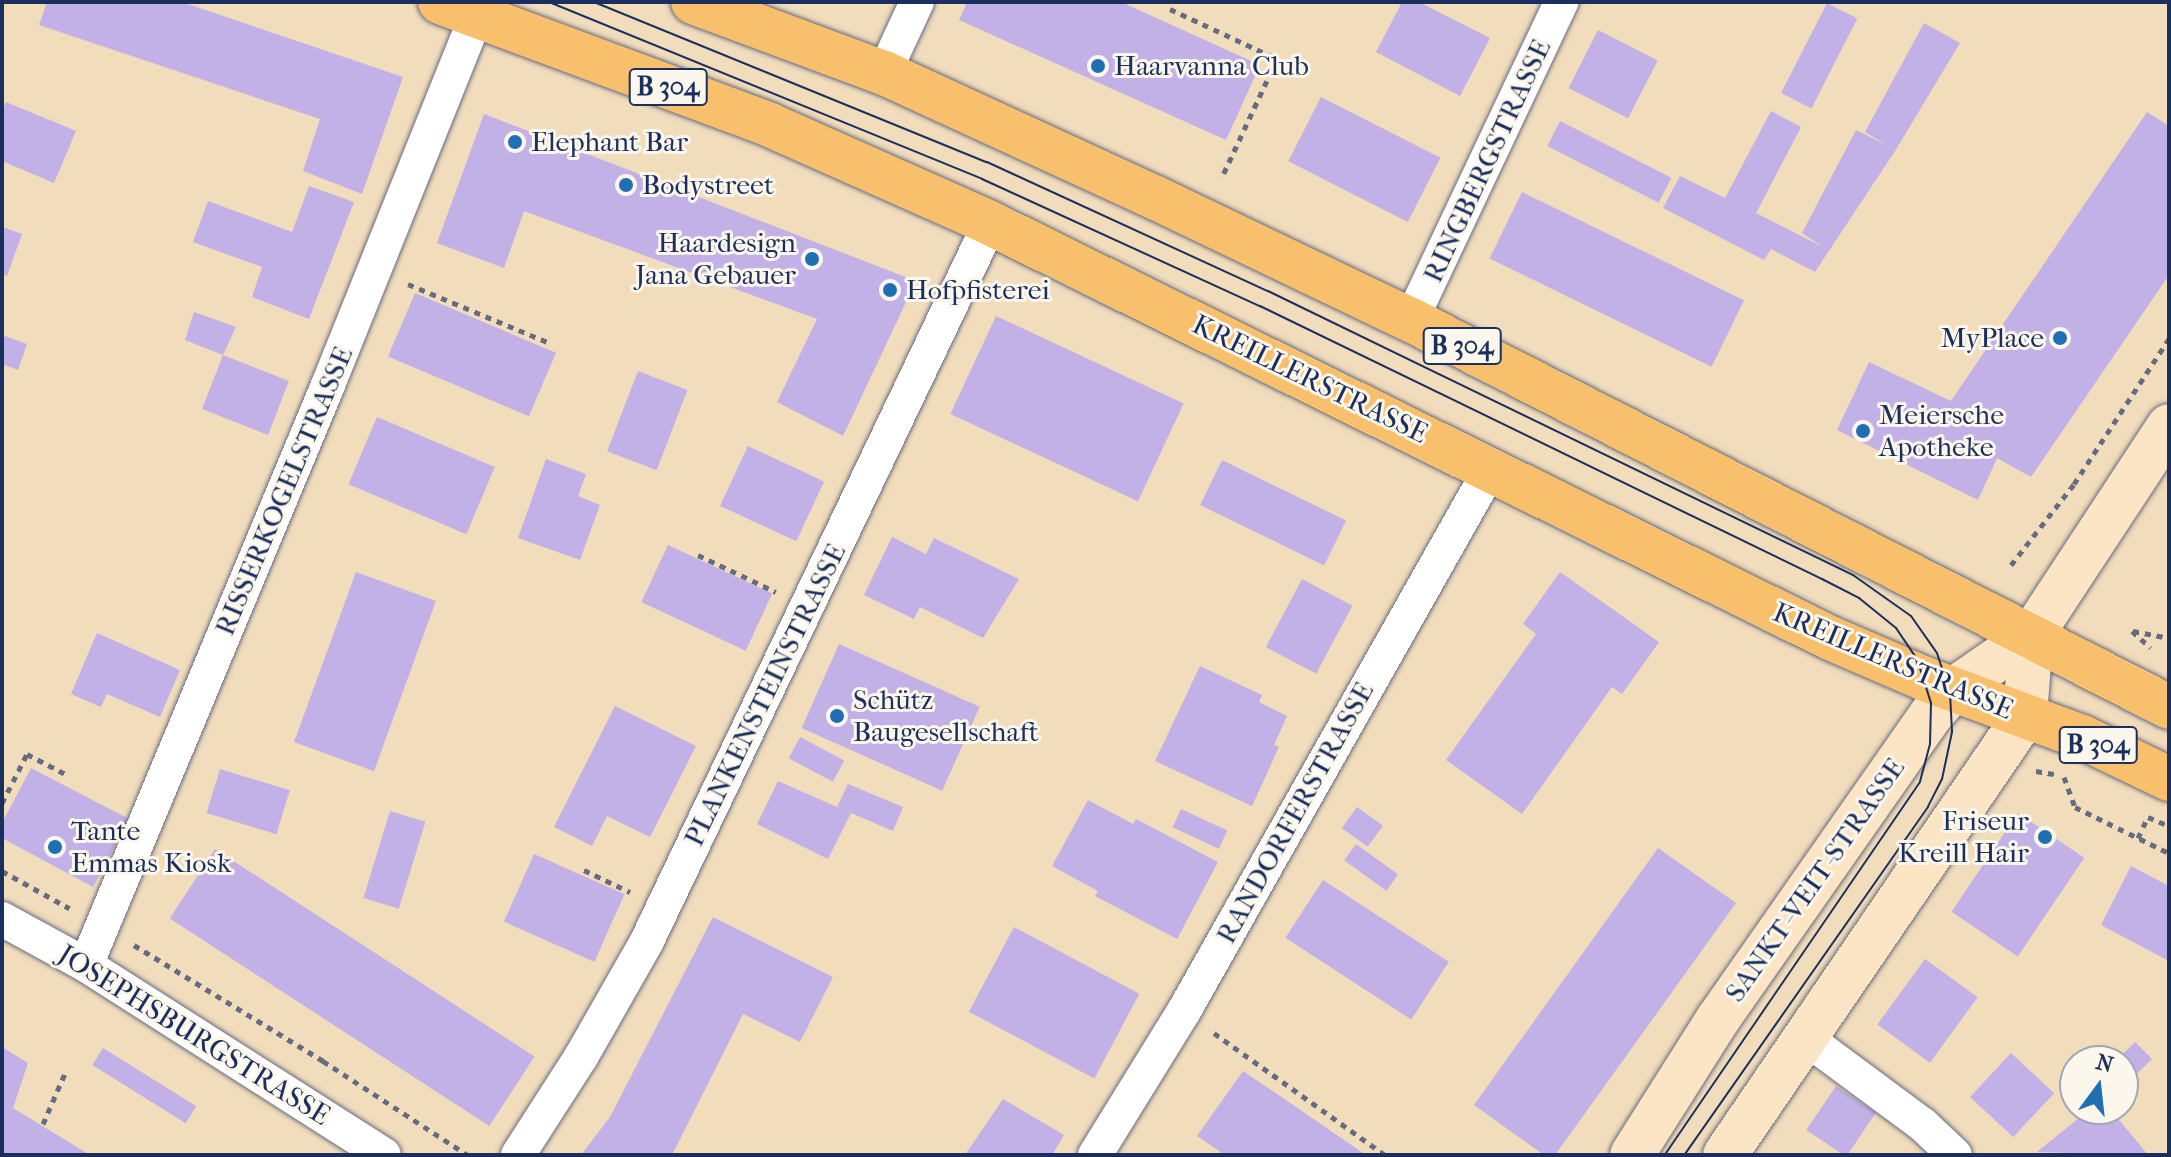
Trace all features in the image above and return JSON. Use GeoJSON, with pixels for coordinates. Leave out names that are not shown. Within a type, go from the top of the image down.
{"type":"FeatureCollection","features":[{"type":"Feature","properties":{"kind":"main road","name":"B 304"},"geometry":{"type":"LineString","coordinates":[[693,2],[884,73],[1411,320],[2169,707]]}},
{"type":"Feature","properties":{"kind":"main road","name":"KREILLERSTRASSE"},"geometry":{"type":"LineString","coordinates":[[458,8],[770,125],[990,223],[1491,468],[1625,539],[1762,605],[1953,690],[2082,737],[2169,779]]}},
{"type":"Feature","properties":{"kind":"street"},"geometry":{"type":"LineString","coordinates":[[884,73],[917,2]]}},
{"type":"Feature","properties":{"kind":"street","name":"RINGBERGSTRASSE"},"geometry":{"type":"LineString","coordinates":[[1411,320],[1561,2]]}},
{"type":"Feature","properties":{"kind":"street","name":"RISSERKOGELSTRASSE"},"geometry":{"type":"LineString","coordinates":[[86,965],[328,385],[458,8]]}},
{"type":"Feature","properties":{"kind":"street","name":"PLANKENSTEINSTRASSE"},"geometry":{"type":"LineString","coordinates":[[518,1155],[581,1057],[663,908],[990,223]]}},
{"type":"Feature","properties":{"kind":"street","name":"SANKT-VEIT-STRASSE"},"geometry":{"type":"LineString","coordinates":[[1632,1155],[1718,1019],[1928,720],[1953,690],[2031,636],[2169,426]]}},
{"type":"Feature","properties":{"kind":"street","name":"RANDORFERSTRASSE"},"geometry":{"type":"LineString","coordinates":[[1095,1155],[1184,1011],[1491,468]]}},
{"type":"Feature","properties":{"kind":"street","name":"SANKT-VEIT-STRASSE"},"geometry":{"type":"LineString","coordinates":[[1725,1155],[2025,716],[2031,636]]}},
{"type":"Feature","properties":{"kind":"street","name":"JOSEPHSBURGSTRASSE"},"geometry":{"type":"LineString","coordinates":[[2,919],[86,965],[384,1155]]}},
{"type":"Feature","properties":{"kind":"street"},"geometry":{"type":"LineString","coordinates":[[1807,1039],[1922,1124],[1955,1155]]}},
{"type":"Feature","properties":{"kind":"path"},"geometry":{"type":"LineString","coordinates":[[1170,9],[1277,59],[1221,179]]}},
{"type":"Feature","properties":{"kind":"path"},"geometry":{"type":"LineString","coordinates":[[394,279],[547,342]]}},
{"type":"Feature","properties":{"kind":"path"},"geometry":{"type":"LineString","coordinates":[[2011,565],[2074,484],[2169,339]]}},
{"type":"Feature","properties":{"kind":"path"},"geometry":{"type":"LineString","coordinates":[[698,555],[808,606]]}},
{"type":"Feature","properties":{"kind":"path"},"geometry":{"type":"LineString","coordinates":[[2132,631],[2169,638]]}},
{"type":"Feature","properties":{"kind":"path"},"geometry":{"type":"LineString","coordinates":[[2,803],[27,754],[69,776]]}},
{"type":"Feature","properties":{"kind":"path"},"geometry":{"type":"LineString","coordinates":[[2064,777],[2075,807],[2169,853]]}},
{"type":"Feature","properties":{"kind":"path"},"geometry":{"type":"LineString","coordinates":[[2138,838],[2148,817],[2168,827]]}},
{"type":"Feature","properties":{"kind":"path"},"geometry":{"type":"LineString","coordinates":[[584,870],[663,908]]}},
{"type":"Feature","properties":{"kind":"path"},"geometry":{"type":"LineString","coordinates":[[2,871],[102,926],[323,1061],[468,1155]]}},
{"type":"Feature","properties":{"kind":"path"},"geometry":{"type":"LineString","coordinates":[[1184,1011],[1385,1155]]}},
{"type":"Feature","properties":{"kind":"path"},"geometry":{"type":"LineString","coordinates":[[43,1124],[66,1071]]}},
{"type":"Feature","properties":{"kind":"building"},"geometry":{"type":"Polygon","coordinates":[[[47,2],[182,2],[403,77],[362,194],[303,171],[320,119],[39,25],[47,2]]]}},
{"type":"Feature","properties":{"kind":"building"},"geometry":{"type":"Polygon","coordinates":[[[967,2],[1121,2],[1260,65],[1226,140],[959,20],[967,2]]]}},
{"type":"Feature","properties":{"kind":"building"},"geometry":{"type":"Polygon","coordinates":[[[1402,2],[1419,2],[1490,38],[1460,96],[1376,52],[1402,2]]]}},
{"type":"Feature","properties":{"kind":"building"},"geometry":{"type":"Polygon","coordinates":[[[1827,3],[1857,18],[1811,108],[1781,93],[1827,3]]]}},
{"type":"Feature","properties":{"kind":"building"},"geometry":{"type":"Polygon","coordinates":[[[1924,23],[1960,43],[1895,151],[1815,272],[1771,249],[1764,260],[1663,208],[1680,176],[1725,198],[1771,111],[1801,127],[1756,213],[1823,247],[1802,233],[1856,130],[1886,145],[1865,132],[1924,23]]]}},
{"type":"Feature","properties":{"kind":"building"},"geometry":{"type":"Polygon","coordinates":[[[1598,30],[1658,60],[1628,118],[1568,88],[1598,30]]]}},
{"type":"Feature","properties":{"kind":"building"},"geometry":{"type":"Polygon","coordinates":[[[1321,97],[1440,158],[1408,222],[1288,161],[1321,97]]]}},
{"type":"Feature","properties":{"kind":"building"},"geometry":{"type":"Polygon","coordinates":[[[6,102],[76,131],[54,183],[2,161],[2,112],[6,102]]]}},
{"type":"Feature","properties":{"kind":"building","name":"MyPlace"},"geometry":{"type":"Polygon","coordinates":[[[2147,112],[2169,126],[2169,275],[2031,477],[1997,458],[1978,500],[1837,430],[1869,362],[1951,401],[2147,112]]]}},
{"type":"Feature","properties":{"kind":"building"},"geometry":{"type":"Polygon","coordinates":[[[484,114],[916,281],[843,436],[777,402],[817,319],[524,211],[504,268],[437,243],[484,114]]]}},
{"type":"Feature","properties":{"kind":"building"},"geometry":{"type":"Polygon","coordinates":[[[1560,121],[1671,178],[1659,203],[1547,146],[1560,121]]]}},
{"type":"Feature","properties":{"kind":"building"},"geometry":{"type":"Polygon","coordinates":[[[309,186],[354,202],[309,319],[252,297],[262,267],[193,242],[208,201],[292,232],[309,186]]]}},
{"type":"Feature","properties":{"kind":"building"},"geometry":{"type":"Polygon","coordinates":[[[1522,192],[1744,300],[1712,367],[1490,259],[1522,192]]]}},
{"type":"Feature","properties":{"kind":"building"},"geometry":{"type":"Polygon","coordinates":[[[2,227],[22,234],[7,276],[2,274],[2,227]]]}},
{"type":"Feature","properties":{"kind":"building"},"geometry":{"type":"Polygon","coordinates":[[[415,293],[556,353],[529,416],[388,357],[415,293]]]}},
{"type":"Feature","properties":{"kind":"building"},"geometry":{"type":"Polygon","coordinates":[[[194,312],[236,327],[223,355],[185,340],[194,312]]]}},
{"type":"Feature","properties":{"kind":"building"},"geometry":{"type":"Polygon","coordinates":[[[996,316],[1184,403],[1138,501],[950,414],[996,316]]]}},
{"type":"Feature","properties":{"kind":"building"},"geometry":{"type":"Polygon","coordinates":[[[2,335],[27,344],[18,370],[2,364],[2,335]]]}},
{"type":"Feature","properties":{"kind":"building"},"geometry":{"type":"Polygon","coordinates":[[[223,355],[289,381],[268,435],[202,409],[223,355]]]}},
{"type":"Feature","properties":{"kind":"building"},"geometry":{"type":"Polygon","coordinates":[[[638,371],[687,390],[657,470],[607,451],[638,371]]]}},
{"type":"Feature","properties":{"kind":"building"},"geometry":{"type":"Polygon","coordinates":[[[377,417],[495,467],[466,534],[348,484],[377,417]]]}},
{"type":"Feature","properties":{"kind":"building"},"geometry":{"type":"Polygon","coordinates":[[[748,446],[824,481],[796,541],[720,506],[748,446]]]}},
{"type":"Feature","properties":{"kind":"building"},"geometry":{"type":"Polygon","coordinates":[[[546,459],[586,474],[578,496],[600,505],[580,560],[518,538],[546,459]]]}},
{"type":"Feature","properties":{"kind":"building"},"geometry":{"type":"Polygon","coordinates":[[[1222,460],[1346,520],[1324,565],[1200,505],[1222,460]]]}},
{"type":"Feature","properties":{"kind":"building"},"geometry":{"type":"Polygon","coordinates":[[[892,537],[926,554],[934,538],[1019,579],[983,638],[920,607],[914,619],[864,595],[892,537]]]}},
{"type":"Feature","properties":{"kind":"building"},"geometry":{"type":"Polygon","coordinates":[[[668,545],[772,594],[746,651],[641,602],[668,545]]]}},
{"type":"Feature","properties":{"kind":"building"},"geometry":{"type":"Polygon","coordinates":[[[356,572],[436,601],[374,771],[294,742],[356,572]]]}},
{"type":"Feature","properties":{"kind":"building"},"geometry":{"type":"Polygon","coordinates":[[[1560,572],[1659,642],[1622,694],[1612,687],[1522,814],[1446,760],[1536,634],[1523,624],[1560,572]]]}},
{"type":"Feature","properties":{"kind":"building"},"geometry":{"type":"Polygon","coordinates":[[[1302,579],[1352,606],[1316,674],[1266,647],[1302,579]]]}},
{"type":"Feature","properties":{"kind":"building"},"geometry":{"type":"Polygon","coordinates":[[[97,633],[180,670],[160,717],[107,694],[101,707],[71,694],[97,633]]]}},
{"type":"Feature","properties":{"kind":"building"},"geometry":{"type":"Polygon","coordinates":[[[839,644],[980,707],[942,791],[802,728],[839,644]]]}},
{"type":"Feature","properties":{"kind":"building"},"geometry":{"type":"Polygon","coordinates":[[[1200,666],[1262,695],[1259,702],[1287,716],[1274,745],[1279,747],[1252,806],[1155,761],[1200,666]]]}},
{"type":"Feature","properties":{"kind":"building"},"geometry":{"type":"Polygon","coordinates":[[[615,706],[696,746],[650,837],[607,816],[592,846],[554,827],[615,706]]]}},
{"type":"Feature","properties":{"kind":"building"},"geometry":{"type":"Polygon","coordinates":[[[800,737],[844,760],[833,782],[789,758],[800,737]]]}},
{"type":"Feature","properties":{"kind":"building"},"geometry":{"type":"Polygon","coordinates":[[[31,768],[129,819],[93,887],[2,838],[2,823],[31,768]]]}},
{"type":"Feature","properties":{"kind":"building"},"geometry":{"type":"Polygon","coordinates":[[[220,769],[290,790],[276,834],[207,813],[220,769]]]}},
{"type":"Feature","properties":{"kind":"building"},"geometry":{"type":"Polygon","coordinates":[[[778,781],[837,807],[848,784],[903,807],[893,831],[851,813],[828,859],[757,824],[778,781]]]}},
{"type":"Feature","properties":{"kind":"building"},"geometry":{"type":"Polygon","coordinates":[[[1088,800],[1133,824],[1136,819],[1218,862],[1177,939],[1095,896],[1098,891],[1052,866],[1088,800]]]}},
{"type":"Feature","properties":{"kind":"building"},"geometry":{"type":"Polygon","coordinates":[[[1357,807],[1383,826],[1368,847],[1342,828],[1357,807]]]}},
{"type":"Feature","properties":{"kind":"building"},"geometry":{"type":"Polygon","coordinates":[[[1181,809],[1227,831],[1219,849],[1173,827],[1181,809]]]}},
{"type":"Feature","properties":{"kind":"building"},"geometry":{"type":"Polygon","coordinates":[[[390,811],[425,822],[399,909],[363,898],[390,811]]]}},
{"type":"Feature","properties":{"kind":"building"},"geometry":{"type":"Polygon","coordinates":[[[2018,813],[2084,858],[2018,956],[1951,912],[2018,813]]]}},
{"type":"Feature","properties":{"kind":"building"},"geometry":{"type":"Polygon","coordinates":[[[1356,844],[1398,875],[1386,891],[1344,860],[1356,844]]]}},
{"type":"Feature","properties":{"kind":"building"},"geometry":{"type":"Polygon","coordinates":[[[1658,848],[1736,903],[1555,1155],[1544,1155],[1474,1105],[1658,848]]]}},
{"type":"Feature","properties":{"kind":"building"},"geometry":{"type":"Polygon","coordinates":[[[215,849],[535,1057],[489,1126],[170,919],[215,849]]]}},
{"type":"Feature","properties":{"kind":"building"},"geometry":{"type":"Polygon","coordinates":[[[534,854],[624,894],[594,962],[504,922],[534,854]]]}},
{"type":"Feature","properties":{"kind":"building"},"geometry":{"type":"Polygon","coordinates":[[[2131,866],[2169,886],[2169,961],[2101,925],[2131,866]]]}},
{"type":"Feature","properties":{"kind":"building"},"geometry":{"type":"Polygon","coordinates":[[[1323,880],[1449,962],[1411,1020],[1285,938],[1323,880]]]}},
{"type":"Feature","properties":{"kind":"building"},"geometry":{"type":"Polygon","coordinates":[[[713,917],[833,977],[800,1042],[743,1014],[672,1155],[581,1155],[610,1117],[713,917]]]}},
{"type":"Feature","properties":{"kind":"building"},"geometry":{"type":"Polygon","coordinates":[[[1014,927],[1139,994],[1094,1078],[969,1012],[1014,927]]]}},
{"type":"Feature","properties":{"kind":"building"},"geometry":{"type":"Polygon","coordinates":[[[1925,959],[1978,997],[1930,1063],[1877,1025],[1925,959]]]}},
{"type":"Feature","properties":{"kind":"building"},"geometry":{"type":"Polygon","coordinates":[[[2139,1046],[2152,1059],[2139,1072],[2139,1046]]]}},
{"type":"Feature","properties":{"kind":"building"},"geometry":{"type":"Polygon","coordinates":[[[2,1047],[28,1063],[13,1108],[90,1155],[2,1155],[2,1047]]]}},
{"type":"Feature","properties":{"kind":"building"},"geometry":{"type":"Polygon","coordinates":[[[103,1048],[196,1106],[186,1123],[92,1065],[103,1048]]]}},
{"type":"Feature","properties":{"kind":"building"},"geometry":{"type":"Polygon","coordinates":[[[2011,1053],[2054,1093],[2013,1137],[1970,1097],[2011,1053]]]}},
{"type":"Feature","properties":{"kind":"building"},"geometry":{"type":"Polygon","coordinates":[[[1243,1071],[1366,1155],[1225,1155],[1197,1136],[1243,1071]]]}},
{"type":"Feature","properties":{"kind":"building"},"geometry":{"type":"Polygon","coordinates":[[[1836,1086],[1876,1113],[1847,1155],[1806,1130],[1836,1086]]]}},
{"type":"Feature","properties":{"kind":"building"},"geometry":{"type":"Polygon","coordinates":[[[1003,1099],[1064,1135],[1052,1155],[965,1155],[1003,1099]]]}},
{"type":"Feature","properties":{"kind":"building"},"geometry":{"type":"Polygon","coordinates":[[[2070,1125],[2123,1125],[2148,1155],[2037,1152],[2070,1125]]]}},
{"type":"Feature","properties":{"kind":"tram line"},"geometry":{"type":"LineString","coordinates":[[549,2],[982,179],[1260,306],[1822,579],[1859,598],[1896,628],[1917,659],[1931,703],[1930,744],[1920,782],[1665,1155]]}},
{"type":"Feature","properties":{"kind":"tram line"},"geometry":{"type":"LineString","coordinates":[[594,2],[987,162],[1268,291],[1853,575],[1911,616],[1937,653],[1950,693],[1952,732],[1942,779],[1928,807],[1684,1155]]}},
{"type":"Feature","properties":{"kind":"place","name":"Haarvanna Club"},"geometry":{"type":"Point","coordinates":[1098,66]}},
{"type":"Feature","properties":{"kind":"place","name":"Elephant Bar"},"geometry":{"type":"Point","coordinates":[515,142]}},
{"type":"Feature","properties":{"kind":"place","name":"Bodystreet"},"geometry":{"type":"Point","coordinates":[626,185]}},
{"type":"Feature","properties":{"kind":"place","name":"Haardesign Jana Gebauer"},"geometry":{"type":"Point","coordinates":[812,259]}},
{"type":"Feature","properties":{"kind":"place","name":"Hofpfisterei"},"geometry":{"type":"Point","coordinates":[890,290]}},
{"type":"Feature","properties":{"kind":"place","name":"MyPlace"},"geometry":{"type":"Point","coordinates":[2060,338]}},
{"type":"Feature","properties":{"kind":"place","name":"Meiersche Apotheke"},"geometry":{"type":"Point","coordinates":[1863,431]}},
{"type":"Feature","properties":{"kind":"place","name":"Schütz Baugesellschaft"},"geometry":{"type":"Point","coordinates":[837,716]}},
{"type":"Feature","properties":{"kind":"place","name":"Friseur Kreill Hair"},"geometry":{"type":"Point","coordinates":[2045,837]}},
{"type":"Feature","properties":{"kind":"place","name":"Tante Emmas Kiosk"},"geometry":{"type":"Point","coordinates":[55,847]}}]}
